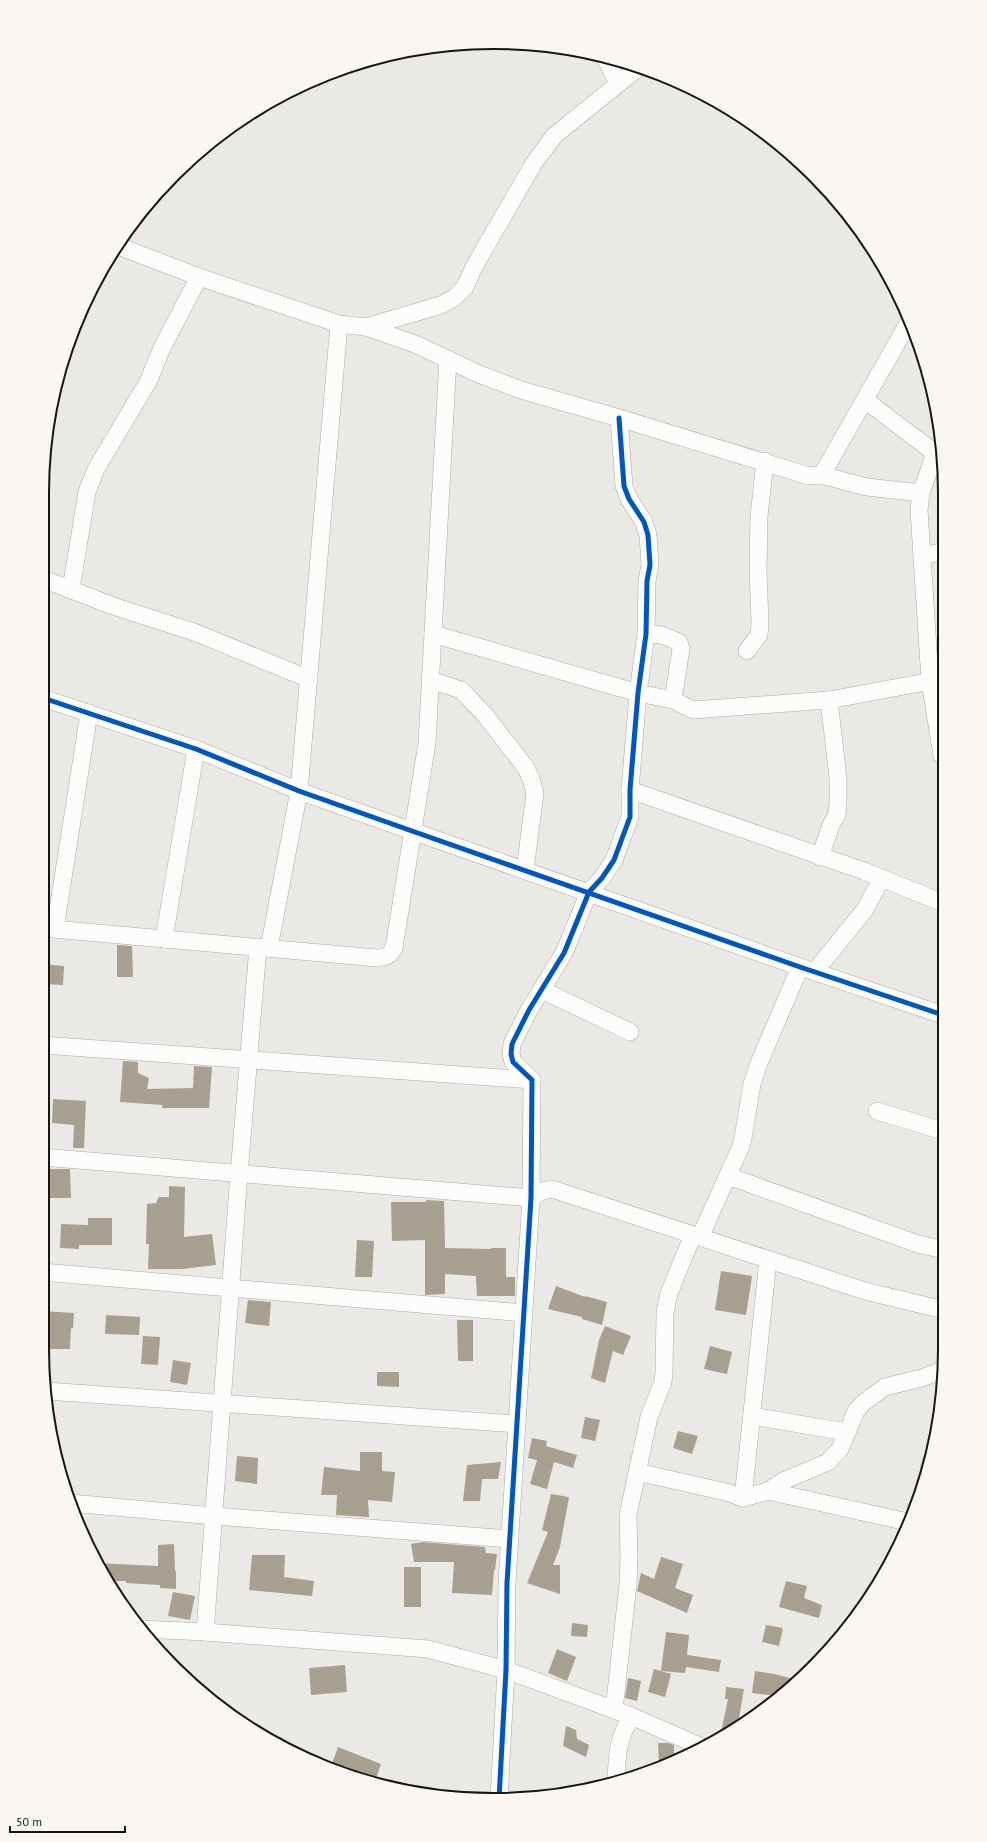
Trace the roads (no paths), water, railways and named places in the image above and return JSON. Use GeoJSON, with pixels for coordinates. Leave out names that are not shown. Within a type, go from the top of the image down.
{"type":"FeatureCollection","features":[{"type":"Feature","properties":{"kind":"street"},"geometry":{"type":"LineString","coordinates":[[608,64],[618,83]]}},
{"type":"Feature","properties":{"kind":"street"},"geometry":{"type":"LineString","coordinates":[[366,327],[441,305],[454,298],[465,287],[475,265],[534,163],[555,135],[633,72]]}},
{"type":"Feature","properties":{"kind":"street"},"geometry":{"type":"LineString","coordinates":[[123,248],[199,277],[339,324],[366,327],[415,344],[521,390],[765,461],[787,470],[809,476],[821,475],[866,488],[921,493]]}},
{"type":"Feature","properties":{"kind":"street"},"geometry":{"type":"LineString","coordinates":[[71,590],[87,492],[94,475],[148,382],[162,348],[199,277]]}},
{"type":"Feature","properties":{"kind":"street"},"geometry":{"type":"LineString","coordinates":[[205,1632],[239,1174],[249,1061],[264,948],[299,791],[339,324]]}},
{"type":"Feature","properties":{"kind":"street"},"geometry":{"type":"LineString","coordinates":[[821,475],[906,328]]}},
{"type":"Feature","properties":{"kind":"street"},"geometry":{"type":"LineString","coordinates":[[49,929],[377,958],[386,957],[391,953],[394,948],[427,744],[448,359]]}},
{"type":"Feature","properties":{"kind":"street"},"geometry":{"type":"LineString","coordinates":[[865,400],[936,452]]}},
{"type":"Feature","properties":{"kind":"street"},"geometry":{"type":"LineString","coordinates":[[499,1793],[506,1670],[507,1583],[531,1198],[532,1080],[513,1062],[511,1054],[512,1044],[564,952],[589,892],[602,878],[614,860],[630,817],[630,790],[638,693],[646,634],[647,582],[650,565],[648,535],[644,522],[629,498],[624,486],[619,418]]}},
{"type":"Feature","properties":{"kind":"street"},"geometry":{"type":"LineString","coordinates":[[936,458],[921,493],[919,510],[922,556],[938,705]]}},
{"type":"Feature","properties":{"kind":"street"},"geometry":{"type":"LineString","coordinates":[[747,651],[759,635],[759,516],[765,461]]}},
{"type":"Feature","properties":{"kind":"street"},"geometry":{"type":"LineString","coordinates":[[922,556],[938,553]]}},
{"type":"Feature","properties":{"kind":"street"},"geometry":{"type":"LineString","coordinates":[[49,581],[112,606],[194,632],[309,679]]}},
{"type":"Feature","properties":{"kind":"street"},"geometry":{"type":"LineString","coordinates":[[432,634],[638,693],[673,700],[693,710],[830,700],[936,680]]}},
{"type":"Feature","properties":{"kind":"street"},"geometry":{"type":"LineString","coordinates":[[646,634],[662,635],[679,642],[681,649],[673,700]]}},
{"type":"Feature","properties":{"kind":"street"},"geometry":{"type":"LineString","coordinates":[[430,680],[461,690],[485,715],[526,768],[535,793],[525,870]]}},
{"type":"Feature","properties":{"kind":"street"},"geometry":{"type":"LineString","coordinates":[[49,700],[196,749],[299,791],[412,831],[938,1013]]}},
{"type":"Feature","properties":{"kind":"street"},"geometry":{"type":"LineString","coordinates":[[820,858],[831,825],[837,815],[838,801],[838,778],[830,700]]}},
{"type":"Feature","properties":{"kind":"street"},"geometry":{"type":"LineString","coordinates":[[49,924],[89,713]]}},
{"type":"Feature","properties":{"kind":"street"},"geometry":{"type":"LineString","coordinates":[[164,939],[196,749]]}},
{"type":"Feature","properties":{"kind":"street"},"geometry":{"type":"LineString","coordinates":[[630,790],[820,858],[882,878],[938,901]]}},
{"type":"Feature","properties":{"kind":"street"},"geometry":{"type":"LineString","coordinates":[[614,1710],[628,1585],[628,1515],[649,1417],[663,1382],[665,1312],[669,1293],[696,1236],[728,1176],[742,1144],[752,1084],[759,1063],[807,969],[864,911],[882,878]]}},
{"type":"Feature","properties":{"kind":"street"},"geometry":{"type":"LineString","coordinates":[[542,990],[630,1032]]}},
{"type":"Feature","properties":{"kind":"street"},"geometry":{"type":"LineString","coordinates":[[49,1046],[532,1080]]}},
{"type":"Feature","properties":{"kind":"street"},"geometry":{"type":"LineString","coordinates":[[877,1111],[938,1129]]}},
{"type":"Feature","properties":{"kind":"street"},"geometry":{"type":"LineString","coordinates":[[49,1158],[531,1198],[542,1190],[558,1190],[865,1291],[938,1309]]}},
{"type":"Feature","properties":{"kind":"street"},"geometry":{"type":"LineString","coordinates":[[728,1176],[918,1244],[938,1249]]}},
{"type":"Feature","properties":{"kind":"street"},"geometry":{"type":"LineString","coordinates":[[743,1498],[768,1260]]}},
{"type":"Feature","properties":{"kind":"street"},"geometry":{"type":"LineString","coordinates":[[49,1273],[524,1313]]}},
{"type":"Feature","properties":{"kind":"street"},"geometry":{"type":"LineString","coordinates":[[637,1472],[726,1492],[743,1498],[768,1491],[783,1481],[828,1462],[840,1449],[856,1411],[885,1387],[937,1372]]}},
{"type":"Feature","properties":{"kind":"street"},"geometry":{"type":"LineString","coordinates":[[51,1391],[517,1424]]}},
{"type":"Feature","properties":{"kind":"street"},"geometry":{"type":"LineString","coordinates":[[752,1416],[846,1432]]}},
{"type":"Feature","properties":{"kind":"street"},"geometry":{"type":"LineString","coordinates":[[768,1491],[903,1521]]}},
{"type":"Feature","properties":{"kind":"street"},"geometry":{"type":"LineString","coordinates":[[78,1504],[510,1539]]}},
{"type":"Feature","properties":{"kind":"street"},"geometry":{"type":"LineString","coordinates":[[149,1629],[205,1632],[428,1650],[506,1670],[631,1716],[695,1744]]}},
{"type":"Feature","properties":{"kind":"street"},"geometry":{"type":"LineString","coordinates":[[616,1776],[620,1736],[631,1716]]}}]}
